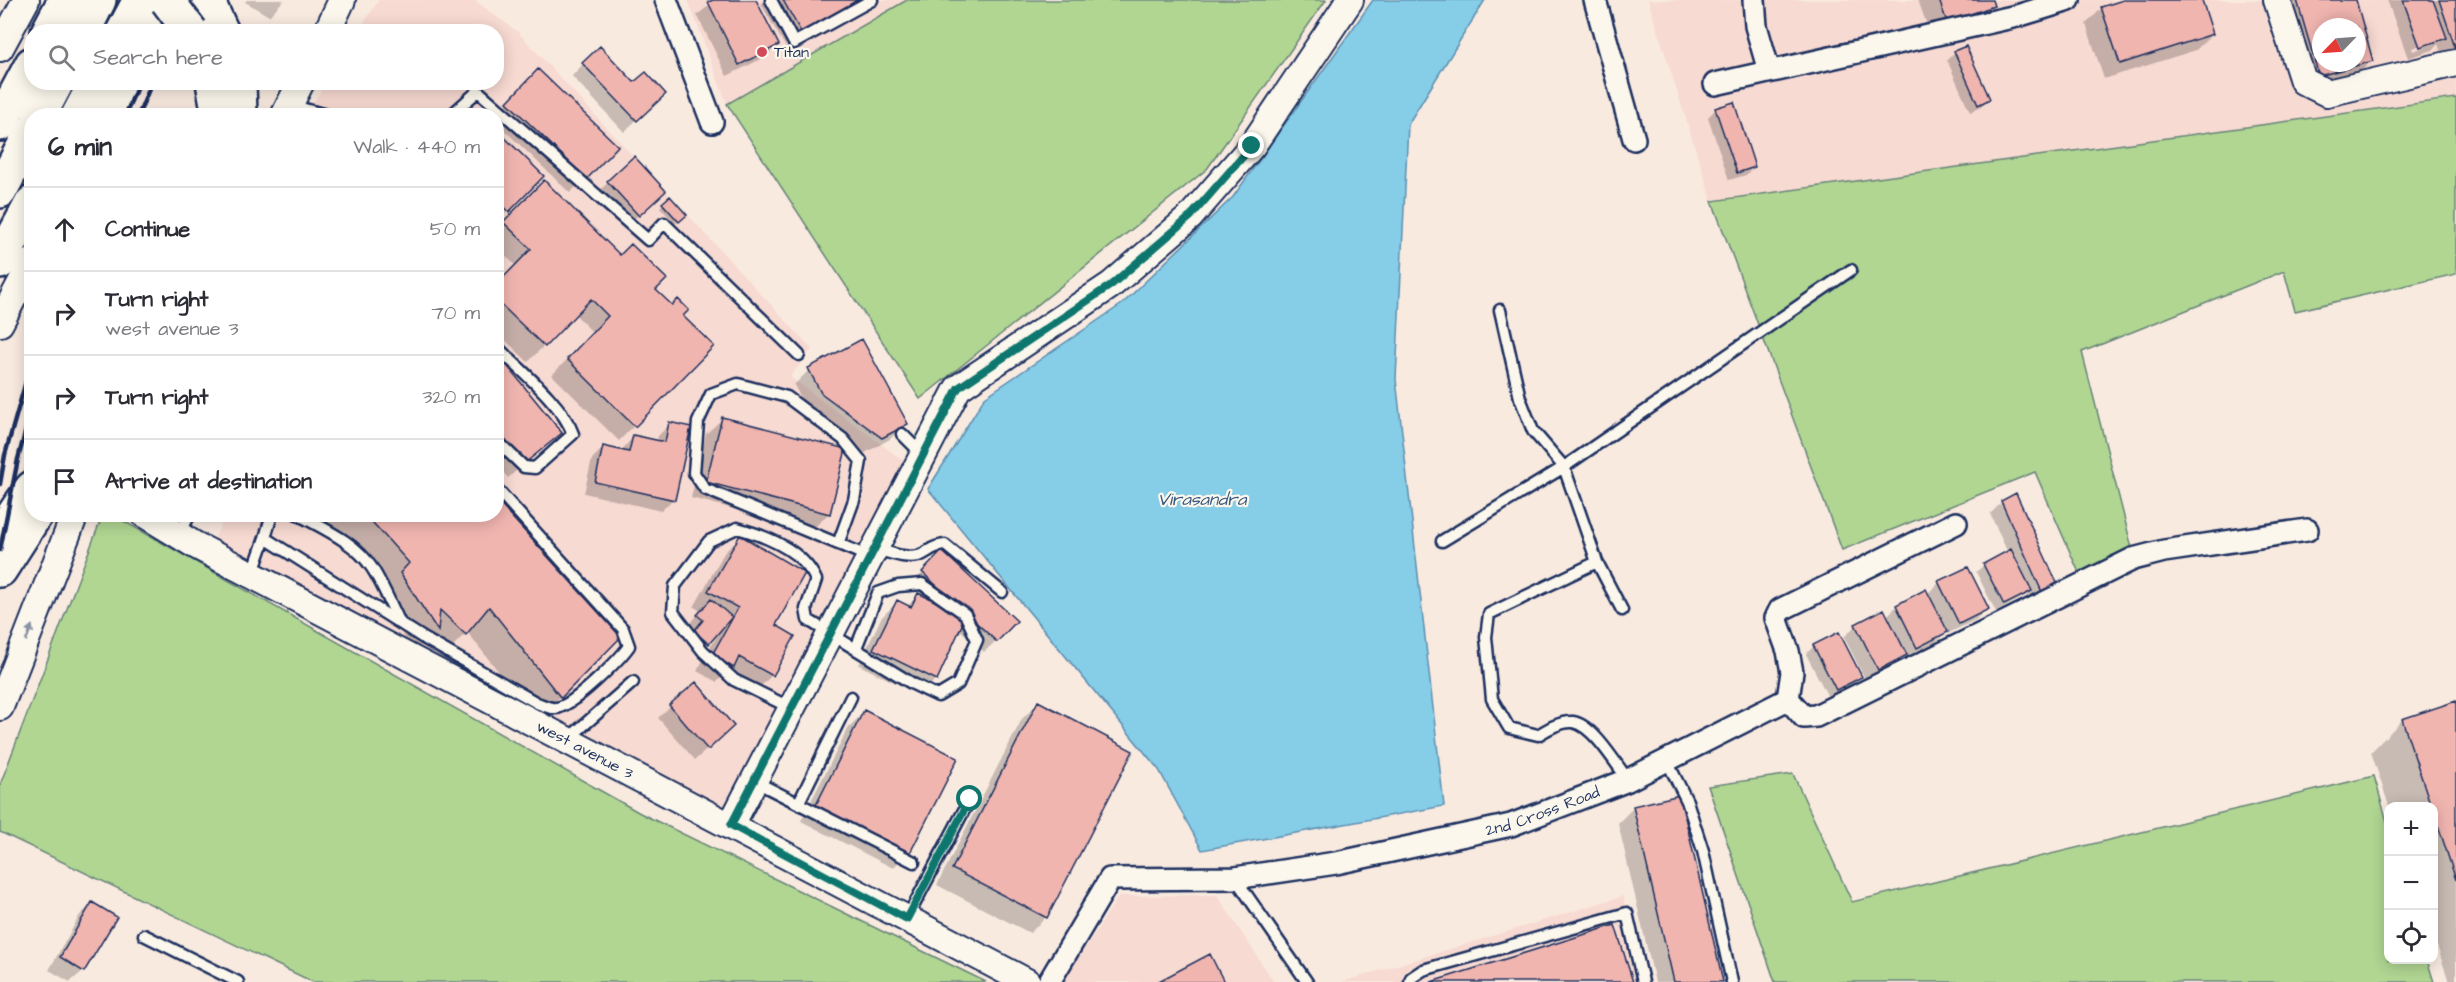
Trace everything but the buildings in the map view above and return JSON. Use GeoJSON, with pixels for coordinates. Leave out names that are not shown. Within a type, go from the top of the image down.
{"type":"FeatureCollection","features":[{"type":"Feature","properties":{"kind":"highway"},"geometry":{"type":"LineString","coordinates":[[52,24],[65,0]]}},
{"type":"Feature","properties":{"kind":"highway"},"geometry":{"type":"LineString","coordinates":[[87,24],[99,0]]}},
{"type":"Feature","properties":{"kind":"highway"},"geometry":{"type":"LineString","coordinates":[[127,24],[140,0]]}},
{"type":"Feature","properties":{"kind":"highway"},"geometry":{"type":"LineString","coordinates":[[167,0],[185,24]]}},
{"type":"Feature","properties":{"kind":"highway"},"geometry":{"type":"LineString","coordinates":[[207,0],[218,24]]}},
{"type":"Feature","properties":{"kind":"highway"},"geometry":{"type":"LineString","coordinates":[[0,124],[24,79]]}},
{"type":"Feature","properties":{"kind":"highway"},"geometry":{"type":"LineString","coordinates":[[43,108],[53,90]]}},
{"type":"Feature","properties":{"kind":"highway"},"geometry":{"type":"LineString","coordinates":[[82,108],[92,90]]}},
{"type":"Feature","properties":{"kind":"highway"},"geometry":{"type":"LineString","coordinates":[[214,90],[218,108]]}},
{"type":"Feature","properties":{"kind":"highway"},"geometry":{"type":"LineString","coordinates":[[239,90],[240,108]]}},
{"type":"Feature","properties":{"kind":"highway"},"geometry":{"type":"LineString","coordinates":[[0,191],[24,146]]}},
{"type":"Feature","properties":{"kind":"highway"},"geometry":{"type":"LineString","coordinates":[[0,262],[24,218]]}},
{"type":"Feature","properties":{"kind":"highway"},"geometry":{"type":"LineString","coordinates":[[0,534],[24,500]]}},
{"type":"Feature","properties":{"kind":"highway"},"geometry":{"type":"LineString","coordinates":[[0,570],[31,522]]}},
{"type":"Feature","properties":{"kind":"street"},"geometry":{"type":"LineString","coordinates":[[0,48],[26,0]]}},
{"type":"Feature","properties":{"kind":"street"},"geometry":{"type":"LineString","coordinates":[[155,24],[167,0]]}},
{"type":"Feature","properties":{"kind":"street"},"geometry":{"type":"LineString","coordinates":[[331,24],[342,0]]}},
{"type":"Feature","properties":{"kind":"street"},"geometry":{"type":"LineString","coordinates":[[666,0],[712,122]]}},
{"type":"Feature","properties":{"kind":"street"},"geometry":{"type":"LineString","coordinates":[[731,825],[958,388],[1111,285],[1190,217],[1252,146],[1350,0]]}},
{"type":"Feature","properties":{"kind":"street"},"geometry":{"type":"LineString","coordinates":[[1595,0],[1634,139]]}},
{"type":"Feature","properties":{"kind":"street"},"geometry":{"type":"LineString","coordinates":[[1754,0],[1756,26],[1769,71]]}},
{"type":"Feature","properties":{"kind":"street"},"geometry":{"type":"LineString","coordinates":[[1714,84],[2028,6],[2069,0]]}},
{"type":"Feature","properties":{"kind":"street"},"geometry":{"type":"LineString","coordinates":[[2277,0],[2303,81],[2327,93],[2456,63]]}},
{"type":"Feature","properties":{"kind":"street"},"geometry":{"type":"LineString","coordinates":[[112,108],[121,90]]}},
{"type":"Feature","properties":{"kind":"street"},"geometry":{"type":"LineString","coordinates":[[0,323],[24,277]]}},
{"type":"Feature","properties":{"kind":"street"},"geometry":{"type":"LineString","coordinates":[[0,707],[72,522]]}},
{"type":"Feature","properties":{"kind":"street"},"geometry":{"type":"LineString","coordinates":[[1956,523],[1780,610],[1776,618],[1788,651],[1792,672],[1788,699],[1804,717],[1816,716],[2133,559],[2164,551],[2307,530]]}},
{"type":"Feature","properties":{"kind":"street","name":"west avenue 3"},"geometry":{"type":"LineString","coordinates":[[185,525],[252,576],[418,649],[566,741],[731,825],[1027,982]]}},
{"type":"Feature","properties":{"kind":"street","name":"2nd Cross Road"},"geometry":{"type":"LineString","coordinates":[[1049,982],[1110,879],[1235,878],[1336,863],[1511,825],[1628,780],[1788,699]]}},
{"type":"Feature","properties":{"kind":"lane"},"geometry":{"type":"LineString","coordinates":[[771,0],[794,43],[872,0]]}},
{"type":"Feature","properties":{"kind":"lane"},"geometry":{"type":"LineString","coordinates":[[459,108],[478,92],[496,108]]}},
{"type":"Feature","properties":{"kind":"lane"},"geometry":{"type":"LineString","coordinates":[[292,101],[310,108]]}},
{"type":"Feature","properties":{"kind":"lane"},"geometry":{"type":"LineString","coordinates":[[504,115],[648,240],[664,222],[799,355]]}},
{"type":"Feature","properties":{"kind":"lane"},"geometry":{"type":"LineString","coordinates":[[1442,541],[1564,467],[1851,270]]}},
{"type":"Feature","properties":{"kind":"lane"},"geometry":{"type":"LineString","coordinates":[[1500,310],[1520,398],[1533,431],[1564,467],[1597,562],[1622,610]]}},
{"type":"Feature","properties":{"kind":"lane"},"geometry":{"type":"LineString","coordinates":[[504,354],[555,405],[573,434],[535,468],[524,467],[504,448]]}},
{"type":"Feature","properties":{"kind":"lane"},"geometry":{"type":"LineString","coordinates":[[838,544],[854,500],[861,461],[843,439],[787,397],[738,384],[711,394],[698,422],[694,473],[705,489],[838,544],[873,553],[906,557],[921,555],[933,546],[945,545],[1002,592]]}},
{"type":"Feature","properties":{"kind":"lane"},"geometry":{"type":"LineString","coordinates":[[902,434],[923,456]]}},
{"type":"Feature","properties":{"kind":"lane"},"geometry":{"type":"LineString","coordinates":[[312,522],[339,536],[372,568],[400,623],[418,649],[555,709],[568,704],[621,658],[629,646],[623,629],[504,497]]}},
{"type":"Feature","properties":{"kind":"lane"},"geometry":{"type":"LineString","coordinates":[[252,576],[270,522]]}},
{"type":"Feature","properties":{"kind":"lane"},"geometry":{"type":"LineString","coordinates":[[792,708],[734,680],[703,651],[673,612],[675,586],[709,541],[736,528],[765,536],[800,558],[811,568],[816,580],[806,609],[808,620],[913,684],[939,696],[958,684],[977,640],[965,614],[922,584],[898,586],[878,593],[856,648]]}},
{"type":"Feature","properties":{"kind":"lane"},"geometry":{"type":"LineString","coordinates":[[265,538],[400,623]]}},
{"type":"Feature","properties":{"kind":"lane"},"geometry":{"type":"LineString","coordinates":[[1597,562],[1490,614],[1486,637],[1492,699],[1509,728],[1538,735],[1553,726],[1573,722],[1588,728],[1628,780]]}},
{"type":"Feature","properties":{"kind":"lane"},"geometry":{"type":"LineString","coordinates":[[566,741],[633,682]]}},
{"type":"Feature","properties":{"kind":"lane"},"geometry":{"type":"LineString","coordinates":[[800,802],[851,697]]}},
{"type":"Feature","properties":{"kind":"lane"},"geometry":{"type":"LineString","coordinates":[[1667,761],[1687,801],[1703,851],[1732,982]]}},
{"type":"Feature","properties":{"kind":"lane"},"geometry":{"type":"LineString","coordinates":[[754,781],[800,802],[914,862]]}},
{"type":"Feature","properties":{"kind":"lane"},"geometry":{"type":"LineString","coordinates":[[907,919],[970,799]]}},
{"type":"Feature","properties":{"kind":"lane"},"geometry":{"type":"LineString","coordinates":[[1235,878],[1307,982]]}},
{"type":"Feature","properties":{"kind":"lane"},"geometry":{"type":"LineString","coordinates":[[1410,982],[1411,978],[1423,970],[1627,913],[1643,982]]}},
{"type":"Feature","properties":{"kind":"lane"},"geometry":{"type":"LineString","coordinates":[[144,935],[238,982]]}},
{"type":"Feature","properties":{"kind":"shaded area"},"geometry":{"type":"Polygon","coordinates":[[[379,0],[474,0],[518,32],[812,349],[790,377],[904,461],[761,735],[726,812],[214,539],[222,522],[504,522],[504,108],[310,108],[321,90],[504,90],[504,24],[363,24],[379,0]]]}},
{"type":"Feature","properties":{"kind":"shaded area","name":"Titan"},"geometry":{"type":"Polygon","coordinates":[[[688,0],[907,0],[727,104],[688,0]]]}},
{"type":"Feature","properties":{"kind":"shaded area"},"geometry":{"type":"Polygon","coordinates":[[[1648,0],[2456,0],[2456,98],[1712,201],[1648,0]]]}},
{"type":"Feature","properties":{"kind":"shaded area"},"geometry":{"type":"Polygon","coordinates":[[[1217,895],[1274,982],[1063,982],[1119,896],[1217,895]]]}},
{"type":"Feature","properties":{"kind":"shaded area"},"geometry":{"type":"Polygon","coordinates":[[[1623,896],[1644,982],[1342,982],[1623,896]]]}},
{"type":"Feature","properties":{"kind":"green space"},"geometry":{"type":"Polygon","coordinates":[[[907,0],[1326,0],[1207,169],[920,399],[727,104],[907,0]]]}},
{"type":"Feature","properties":{"kind":"green space"},"geometry":{"type":"Polygon","coordinates":[[[2456,98],[2456,274],[2295,311],[2284,271],[2082,352],[2132,548],[2080,575],[2035,472],[1842,550],[1712,201],[2456,98]]]}},
{"type":"Feature","properties":{"kind":"green space"},"geometry":{"type":"Polygon","coordinates":[[[100,522],[125,522],[640,813],[986,982],[313,982],[0,832],[0,785],[100,522]]]}},
{"type":"Feature","properties":{"kind":"green space"},"geometry":{"type":"Polygon","coordinates":[[[1793,774],[1852,902],[2374,776],[2384,811],[2384,964],[2428,964],[2434,982],[1775,982],[1708,786],[1793,774]]]}},
{"type":"Feature","properties":{"kind":"water","name":"Virasandra"},"geometry":{"type":"Polygon","coordinates":[[[1373,0],[1485,0],[1408,124],[1396,379],[1444,806],[1202,850],[1159,770],[928,489],[985,397],[1122,304],[1233,197],[1373,0]]]}},
{"type":"Feature","properties":{"kind":"railway"},"geometry":{"type":"LineString","coordinates":[[164,24],[174,0]]}},
{"type":"Feature","properties":{"kind":"railway"},"geometry":{"type":"LineString","coordinates":[[176,24],[186,0]]}},
{"type":"Feature","properties":{"kind":"railway"},"geometry":{"type":"LineString","coordinates":[[128,108],[136,90]]}},
{"type":"Feature","properties":{"kind":"railway"},"geometry":{"type":"LineString","coordinates":[[141,108],[149,90]]}},
{"type":"Feature","properties":{"kind":"railway"},"geometry":{"type":"LineString","coordinates":[[0,484],[5,455],[24,388]]}},
{"type":"Feature","properties":{"kind":"railway"},"geometry":{"type":"LineString","coordinates":[[0,550],[24,437]]}},
{"type":"Feature","properties":{"kind":"place","name":"Titan"},"geometry":{"type":"Point","coordinates":[762,52]}},
{"type":"Feature","properties":{"kind":"route"},"geometry":{"type":"LineString","coordinates":[[970,799],[907,919],[731,825],[958,388],[1111,285],[1190,217],[1252,146]]}}]}
